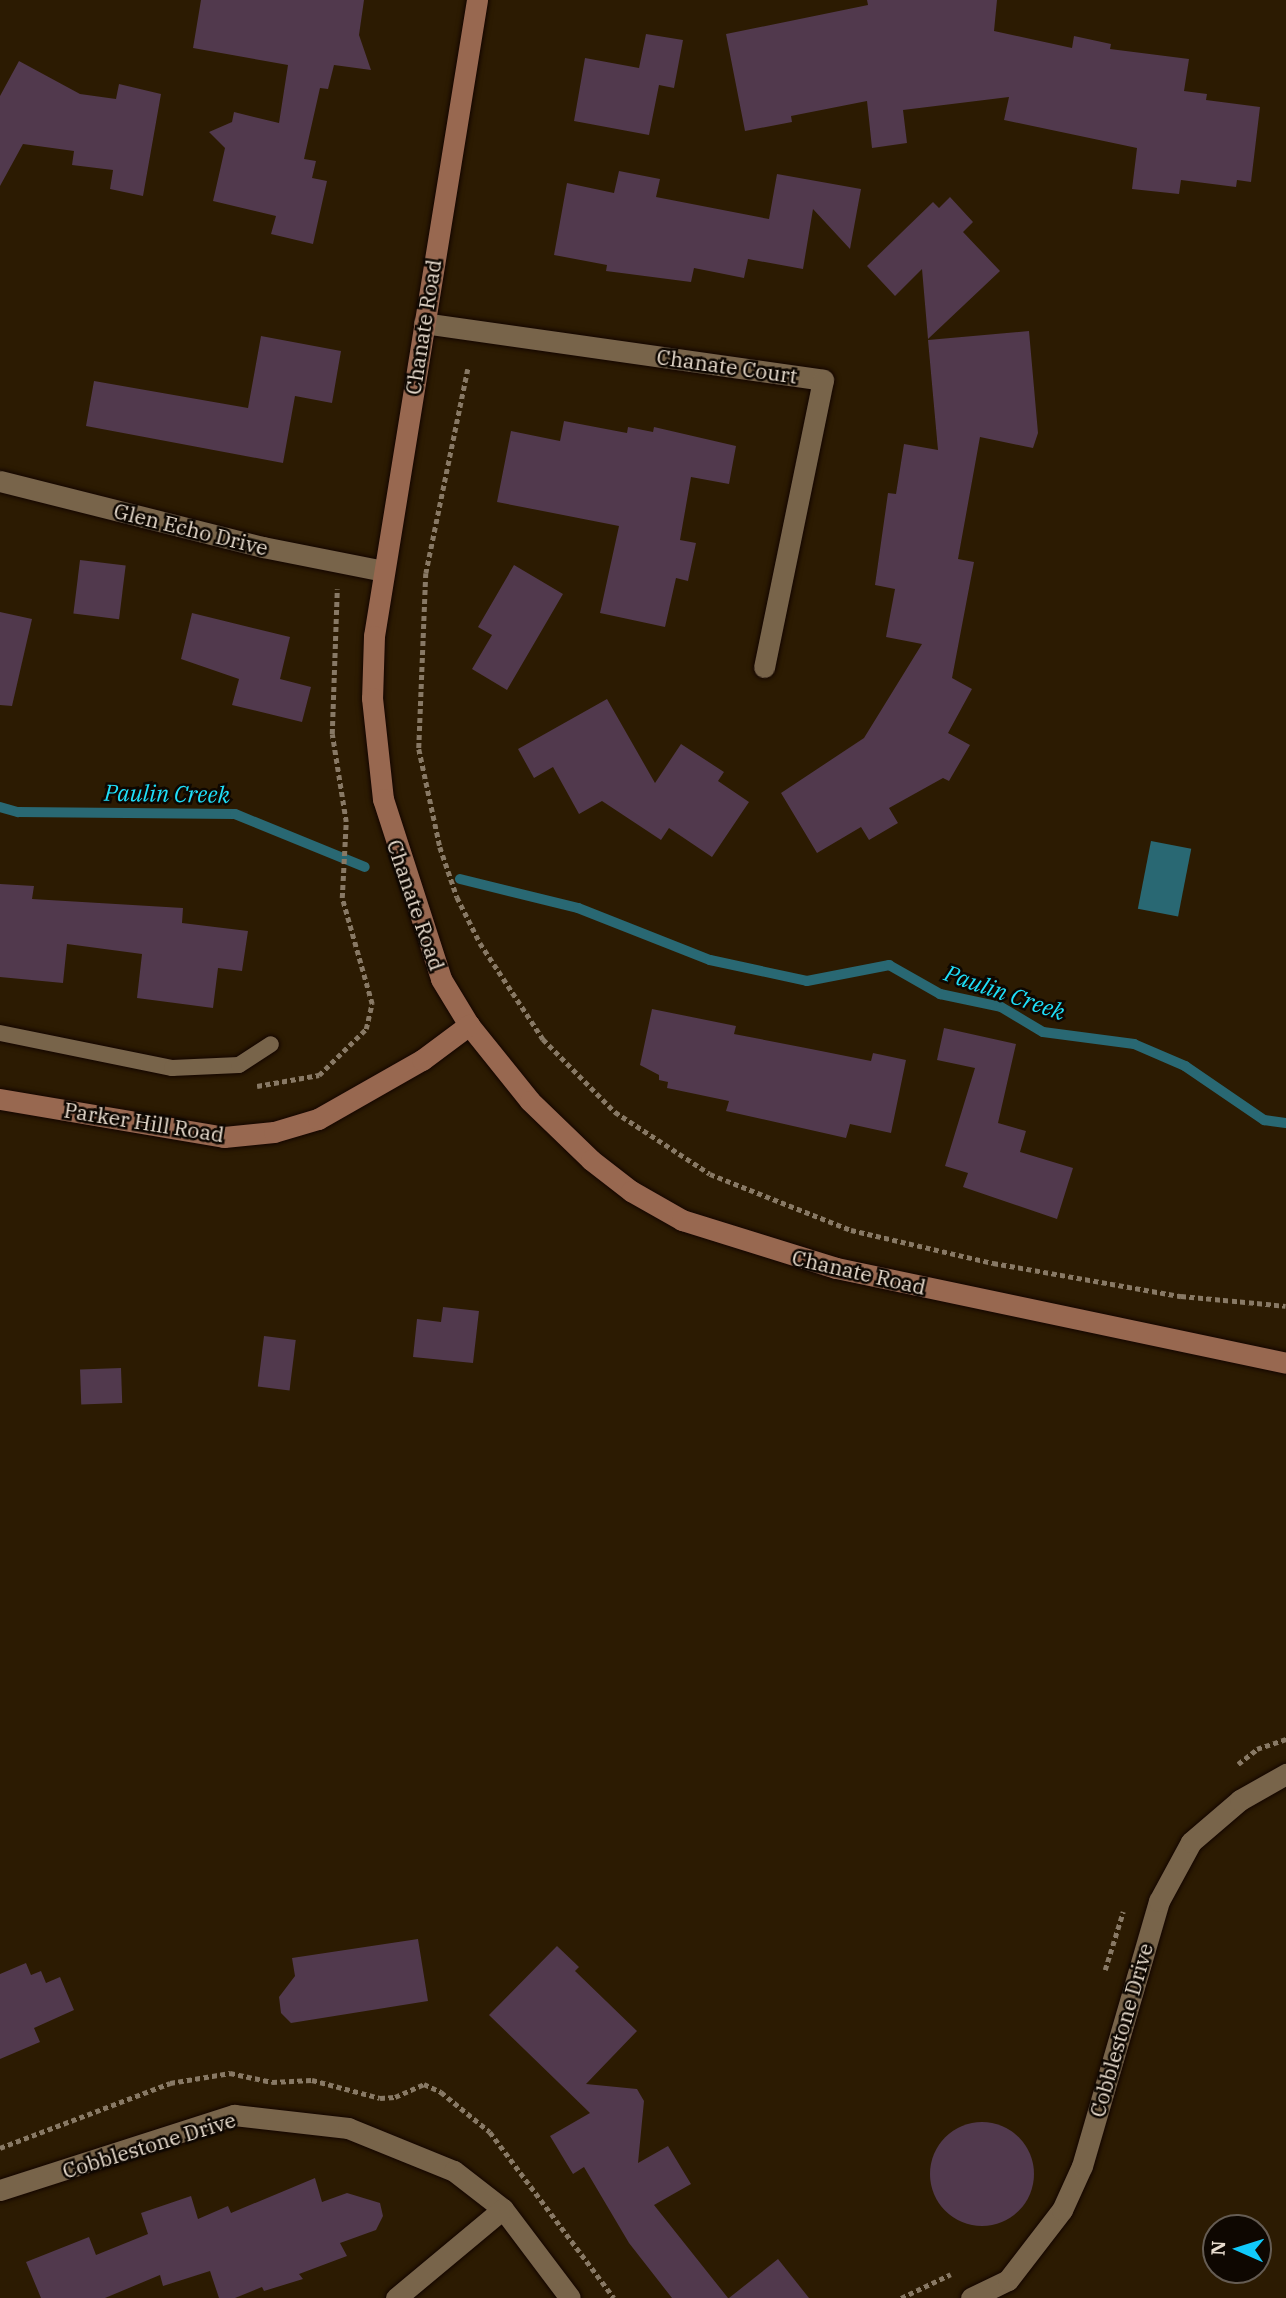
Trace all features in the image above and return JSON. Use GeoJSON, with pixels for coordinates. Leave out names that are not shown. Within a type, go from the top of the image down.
{"type":"FeatureCollection","features":[{"type":"Feature","properties":{"kind":"street","name":"Chanate Road"},"geometry":{"type":"LineString","coordinates":[[477,0],[374,636],[372,698],[383,799],[430,954],[469,1025],[530,1101],[591,1160],[631,1191],[682,1220],[836,1268],[1286,1363]]}},
{"type":"Feature","properties":{"kind":"street","name":"Chanate Court"},"geometry":{"type":"LineString","coordinates":[[424,323],[823,380],[764,667]]}},
{"type":"Feature","properties":{"kind":"street","name":"Glen Echo Drive"},"geometry":{"type":"LineString","coordinates":[[0,481],[263,547],[384,571]]}},
{"type":"Feature","properties":{"kind":"street","name":"Parker Hill Road"},"geometry":{"type":"LineString","coordinates":[[0,1100],[224,1137],[274,1132],[318,1119],[422,1060],[469,1025]]}},
{"type":"Feature","properties":{"kind":"street","name":"Cobblestone Drive"},"geometry":{"type":"LineString","coordinates":[[971,2298],[1008,2280],[1062,2210],[1082,2166],[1159,1900],[1191,1842],[1240,1800],[1286,1774]]}},
{"type":"Feature","properties":{"kind":"street","name":"Cobblestone Drive"},"geometry":{"type":"LineString","coordinates":[[0,2190],[234,2115],[348,2128],[454,2171],[503,2208],[570,2298]]}},
{"type":"Feature","properties":{"kind":"street"},"geometry":{"type":"LineString","coordinates":[[396,2298],[503,2208]]}},
{"type":"Feature","properties":{"kind":"lane"},"geometry":{"type":"LineString","coordinates":[[0,1033],[172,1068],[239,1065],[271,1044]]}},
{"type":"Feature","properties":{"kind":"path"},"geometry":{"type":"LineString","coordinates":[[468,369],[426,573],[419,749],[440,847],[457,897],[480,943],[543,1039],[615,1112],[710,1174],[851,1230],[993,1263],[1167,1294],[1286,1306]]}},
{"type":"Feature","properties":{"kind":"path"},"geometry":{"type":"LineString","coordinates":[[337,589],[332,734],[346,822],[342,898]]}},
{"type":"Feature","properties":{"kind":"water"},"geometry":{"type":"Polygon","coordinates":[[[1151,841],[1191,849],[1178,917],[1138,909],[1151,841]]]}},
{"type":"Feature","properties":{"kind":"building"},"geometry":{"type":"Polygon","coordinates":[[[201,0],[364,0],[359,35],[371,70],[334,65],[328,89],[320,88],[304,159],[316,161],[312,178],[327,181],[313,244],[271,234],[276,216],[213,201],[225,148],[209,132],[232,122],[234,112],[279,123],[288,65],[193,48],[201,0]]]}},
{"type":"Feature","properties":{"kind":"building"},"geometry":{"type":"Polygon","coordinates":[[[867,0],[997,0],[994,31],[1072,48],[1074,36],[1111,44],[1110,49],[1189,59],[1184,91],[1207,94],[1206,100],[1260,107],[1251,182],[1237,180],[1236,187],[1181,180],[1179,194],[1132,189],[1137,148],[1004,120],[1009,97],[903,110],[907,143],[872,148],[867,101],[791,116],[792,122],[745,131],[726,34],[868,5],[867,0]]]}},
{"type":"Feature","properties":{"kind":"building"},"geometry":{"type":"Polygon","coordinates":[[[646,34],[683,40],[674,88],[659,85],[649,135],[574,121],[585,58],[639,68],[646,34]]]}},
{"type":"Feature","properties":{"kind":"building"},"geometry":{"type":"Polygon","coordinates":[[[19,61],[80,94],[116,99],[119,84],[161,94],[143,196],[110,189],[113,170],[72,165],[74,151],[23,144],[0,186],[0,96],[19,61]]]}},
{"type":"Feature","properties":{"kind":"building"},"geometry":{"type":"Polygon","coordinates":[[[619,171],[660,179],[656,197],[769,219],[777,174],[861,189],[850,249],[813,209],[803,269],[748,259],[744,278],[694,268],[691,282],[606,271],[607,265],[554,255],[567,183],[614,193],[619,171]]]}},
{"type":"Feature","properties":{"kind":"building"},"geometry":{"type":"Polygon","coordinates":[[[950,197],[973,222],[963,232],[1000,271],[928,339],[922,269],[895,296],[867,266],[933,202],[939,208],[950,197]]]}},
{"type":"Feature","properties":{"kind":"building"},"geometry":{"type":"Polygon","coordinates":[[[1029,331],[1038,433],[1033,448],[980,437],[958,559],[974,562],[952,678],[972,689],[948,733],[970,745],[949,781],[943,778],[889,808],[898,823],[869,840],[861,827],[817,853],[781,793],[864,738],[922,644],[886,637],[895,589],[875,585],[888,493],[896,494],[904,444],[938,450],[928,340],[1029,331]]]}},
{"type":"Feature","properties":{"kind":"building"},"geometry":{"type":"Polygon","coordinates":[[[261,336],[341,351],[332,403],[295,396],[283,463],[86,426],[94,381],[248,408],[261,336]]]}},
{"type":"Feature","properties":{"kind":"building"},"geometry":{"type":"Polygon","coordinates":[[[564,421],[627,433],[628,427],[653,432],[654,427],[736,446],[729,484],[691,477],[680,540],[696,543],[688,581],[676,578],[665,627],[600,613],[619,526],[497,502],[511,431],[560,441],[564,421]]]}},
{"type":"Feature","properties":{"kind":"building"},"geometry":{"type":"Polygon","coordinates":[[[80,560],[126,566],[119,619],[73,614],[80,560]]]}},
{"type":"Feature","properties":{"kind":"building"},"geometry":{"type":"Polygon","coordinates":[[[514,565],[563,594],[507,690],[472,669],[492,635],[478,627],[514,565]]]}},
{"type":"Feature","properties":{"kind":"building"},"geometry":{"type":"Polygon","coordinates":[[[0,612],[32,619],[12,706],[0,705],[0,612]]]}},
{"type":"Feature","properties":{"kind":"building"},"geometry":{"type":"Polygon","coordinates":[[[192,613],[290,637],[280,679],[311,687],[302,722],[232,705],[239,679],[181,659],[192,613]]]}},
{"type":"Feature","properties":{"kind":"building"},"geometry":{"type":"Polygon","coordinates":[[[607,699],[655,783],[681,744],[724,772],[718,781],[749,802],[712,857],[669,828],[661,840],[602,801],[579,814],[553,767],[534,778],[518,749],[607,699]]]}},
{"type":"Feature","properties":{"kind":"building"},"geometry":{"type":"Polygon","coordinates":[[[0,884],[34,886],[32,899],[183,908],[182,923],[248,931],[242,971],[218,968],[213,1008],[137,998],[142,954],[67,944],[63,983],[0,977],[0,884]]]}},
{"type":"Feature","properties":{"kind":"building"},"geometry":{"type":"Polygon","coordinates":[[[652,1009],[736,1026],[734,1034],[871,1061],[873,1053],[906,1060],[891,1133],[850,1124],[846,1138],[726,1111],[729,1101],[667,1088],[668,1082],[659,1080],[659,1075],[640,1065],[652,1009]]]}},
{"type":"Feature","properties":{"kind":"building"},"geometry":{"type":"Polygon","coordinates":[[[944,1028],[1016,1044],[998,1123],[1026,1131],[1020,1152],[1073,1168],[1057,1219],[963,1187],[968,1173],[945,1166],[975,1068],[937,1060],[944,1028]]]}},
{"type":"Feature","properties":{"kind":"building"},"geometry":{"type":"Polygon","coordinates":[[[443,1307],[479,1311],[473,1363],[413,1357],[417,1319],[441,1322],[443,1307]]]}},
{"type":"Feature","properties":{"kind":"building"},"geometry":{"type":"Polygon","coordinates":[[[264,1336],[296,1340],[290,1391],[258,1387],[264,1336]]]}},
{"type":"Feature","properties":{"kind":"building"},"geometry":{"type":"Polygon","coordinates":[[[121,1368],[122,1403],[81,1404],[80,1369],[121,1368]]]}},
{"type":"Feature","properties":{"kind":"building"},"geometry":{"type":"Polygon","coordinates":[[[418,1939],[428,2001],[291,2023],[281,2013],[279,1997],[295,1976],[292,1958],[418,1939]]]}},
{"type":"Feature","properties":{"kind":"building"},"geometry":{"type":"Polygon","coordinates":[[[557,1946],[579,1967],[575,1971],[637,2031],[586,2084],[637,2089],[644,2101],[638,2163],[668,2146],[691,2184],[654,2205],[728,2298],[672,2298],[629,2243],[584,2167],[573,2174],[550,2136],[590,2113],[489,2015],[557,1946]]]}},
{"type":"Feature","properties":{"kind":"building"},"geometry":{"type":"Polygon","coordinates":[[[26,1963],[31,1975],[41,1971],[46,1983],[60,1977],[74,2010],[34,2028],[40,2042],[0,2059],[0,1974],[26,1963]]]}},
{"type":"Feature","properties":{"kind":"building"},"geometry":{"type":"Polygon","coordinates":[[[982,2122],[1002,2126],[1019,2137],[1030,2154],[1034,2174],[1030,2194],[1019,2211],[1002,2222],[982,2226],[962,2222],[945,2211],[934,2194],[930,2174],[934,2154],[945,2137],[962,2126],[982,2122]]]}},
{"type":"Feature","properties":{"kind":"building"},"geometry":{"type":"Polygon","coordinates":[[[315,2178],[322,2202],[347,2193],[380,2203],[383,2216],[376,2230],[340,2243],[347,2256],[299,2274],[303,2279],[264,2291],[262,2287],[235,2298],[219,2298],[210,2271],[163,2286],[160,2275],[105,2298],[41,2298],[26,2262],[89,2237],[96,2255],[148,2234],[141,2213],[191,2196],[198,2219],[228,2206],[231,2213],[315,2178]]]}},
{"type":"Feature","properties":{"kind":"building"},"geometry":{"type":"Polygon","coordinates":[[[778,2259],[809,2298],[729,2298],[778,2259]]]}},
{"type":"Feature","properties":{"kind":"waterway","name":"Paulin Creek"},"geometry":{"type":"LineString","coordinates":[[0,807],[18,812],[235,814],[365,867]]}},
{"type":"Feature","properties":{"kind":"waterway","name":"Paulin Creek"},"geometry":{"type":"LineString","coordinates":[[460,879],[578,908],[710,960],[807,981],[889,965],[940,994],[1001,1007],[1043,1032],[1134,1044],[1185,1066],[1264,1120],[1286,1123]]}}]}
